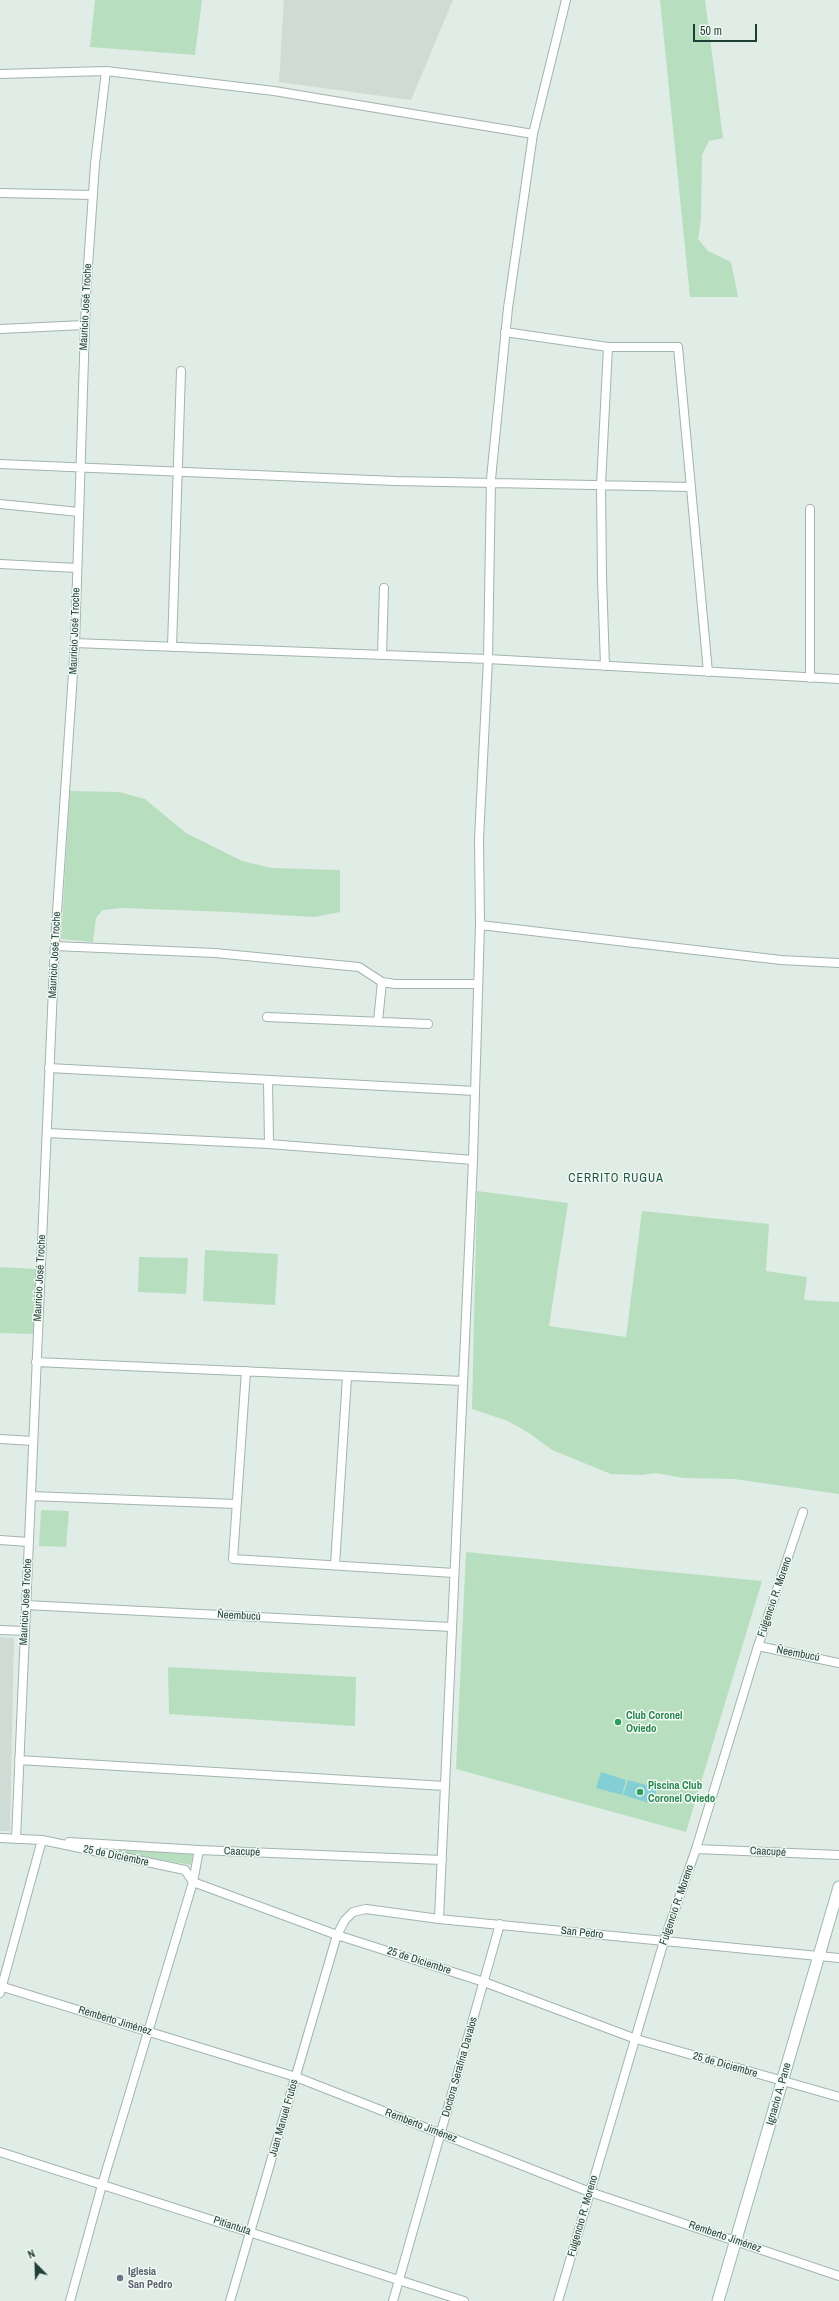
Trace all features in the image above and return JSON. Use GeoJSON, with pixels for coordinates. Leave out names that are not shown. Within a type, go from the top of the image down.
{"type":"FeatureCollection","features":[{"type":"Feature","properties":{"kind":"street"},"geometry":{"type":"LineString","coordinates":[[440,1919],[451,1627],[473,1160],[480,925],[479,839],[488,659],[491,484],[505,332],[533,134],[566,0]]}},
{"type":"Feature","properties":{"kind":"street"},"geometry":{"type":"LineString","coordinates":[[0,74],[106,71],[274,91],[533,134]]}},
{"type":"Feature","properties":{"kind":"street","name":"Mauricio José Troche"},"geometry":{"type":"LineString","coordinates":[[16,1839],[55,946],[75,643],[84,325],[93,195],[106,71]]}},
{"type":"Feature","properties":{"kind":"street"},"geometry":{"type":"LineString","coordinates":[[0,193],[93,195]]}},
{"type":"Feature","properties":{"kind":"street"},"geometry":{"type":"LineString","coordinates":[[0,329],[84,325]]}},
{"type":"Feature","properties":{"kind":"street"},"geometry":{"type":"LineString","coordinates":[[505,332],[608,347],[678,347],[708,672]]}},
{"type":"Feature","properties":{"kind":"street"},"geometry":{"type":"LineString","coordinates":[[606,666],[602,578],[601,485],[608,347]]}},
{"type":"Feature","properties":{"kind":"street"},"geometry":{"type":"LineString","coordinates":[[172,647],[181,371]]}},
{"type":"Feature","properties":{"kind":"street"},"geometry":{"type":"LineString","coordinates":[[0,464],[491,484],[691,488]]}},
{"type":"Feature","properties":{"kind":"street"},"geometry":{"type":"LineString","coordinates":[[0,504],[79,512]]}},
{"type":"Feature","properties":{"kind":"street"},"geometry":{"type":"LineString","coordinates":[[810,509],[810,678]]}},
{"type":"Feature","properties":{"kind":"street"},"geometry":{"type":"LineString","coordinates":[[0,564],[77,568]]}},
{"type":"Feature","properties":{"kind":"street"},"geometry":{"type":"LineString","coordinates":[[382,655],[384,588]]}},
{"type":"Feature","properties":{"kind":"street"},"geometry":{"type":"LineString","coordinates":[[75,643],[488,659],[839,680]]}},
{"type":"Feature","properties":{"kind":"street"},"geometry":{"type":"LineString","coordinates":[[480,925],[781,960],[839,963]]}},
{"type":"Feature","properties":{"kind":"street"},"geometry":{"type":"LineString","coordinates":[[55,946],[215,953],[359,967],[382,982],[395,984],[478,984]]}},
{"type":"Feature","properties":{"kind":"street"},"geometry":{"type":"LineString","coordinates":[[378,1021],[382,982]]}},
{"type":"Feature","properties":{"kind":"street"},"geometry":{"type":"LineString","coordinates":[[267,1017],[428,1024]]}},
{"type":"Feature","properties":{"kind":"street"},"geometry":{"type":"LineString","coordinates":[[49,1068],[475,1091]]}},
{"type":"Feature","properties":{"kind":"street"},"geometry":{"type":"LineString","coordinates":[[268,1080],[269,1144]]}},
{"type":"Feature","properties":{"kind":"street"},"geometry":{"type":"LineString","coordinates":[[46,1133],[269,1144],[473,1160]]}},
{"type":"Feature","properties":{"kind":"street"},"geometry":{"type":"LineString","coordinates":[[36,1362],[463,1381]]}},
{"type":"Feature","properties":{"kind":"street"},"geometry":{"type":"LineString","coordinates":[[246,1371],[233,1559],[454,1572]]}},
{"type":"Feature","properties":{"kind":"street"},"geometry":{"type":"LineString","coordinates":[[335,1565],[347,1377]]}},
{"type":"Feature","properties":{"kind":"street"},"geometry":{"type":"LineString","coordinates":[[0,1439],[33,1441]]}},
{"type":"Feature","properties":{"kind":"street"},"geometry":{"type":"LineString","coordinates":[[31,1496],[236,1504]]}},
{"type":"Feature","properties":{"kind":"street","name":"Fulgencio R. Moreno"},"geometry":{"type":"LineString","coordinates":[[558,2301],[664,1941],[696,1849],[758,1646],[803,1512]]}},
{"type":"Feature","properties":{"kind":"street"},"geometry":{"type":"LineString","coordinates":[[0,1540],[29,1542]]}},
{"type":"Feature","properties":{"kind":"street","name":"Ñeembucú"},"geometry":{"type":"LineString","coordinates":[[26,1605],[451,1627]]}},
{"type":"Feature","properties":{"kind":"street"},"geometry":{"type":"LineString","coordinates":[[0,1630],[25,1631]]}},
{"type":"Feature","properties":{"kind":"street","name":"Ñeembucú"},"geometry":{"type":"LineString","coordinates":[[758,1646],[839,1662]]}},
{"type":"Feature","properties":{"kind":"street"},"geometry":{"type":"LineString","coordinates":[[19,1760],[445,1786]]}},
{"type":"Feature","properties":{"kind":"street","name":"25 de Diciembre"},"geometry":{"type":"LineString","coordinates":[[0,1838],[42,1840],[185,1870],[193,1882],[337,1935],[484,1982],[636,2039],[839,2096]]}},
{"type":"Feature","properties":{"kind":"street"},"geometry":{"type":"LineString","coordinates":[[1,1988],[42,1840]]}},
{"type":"Feature","properties":{"kind":"street","name":"Caacupé"},"geometry":{"type":"LineString","coordinates":[[42,1840],[199,1850],[442,1860]]}},
{"type":"Feature","properties":{"kind":"street","name":"Caacupé"},"geometry":{"type":"LineString","coordinates":[[696,1849],[839,1855]]}},
{"type":"Feature","properties":{"kind":"street"},"geometry":{"type":"LineString","coordinates":[[70,2301],[102,2185],[193,1882],[199,1850]]}},
{"type":"Feature","properties":{"kind":"street","name":"Ignacio A. Pane"},"geometry":{"type":"LineString","coordinates":[[718,2301],[839,1887]]}},
{"type":"Feature","properties":{"kind":"street","name":"San Pedro"},"geometry":{"type":"LineString","coordinates":[[337,1935],[344,1920],[353,1912],[366,1909],[440,1919],[839,1958]]}},
{"type":"Feature","properties":{"kind":"street","name":"Doctora Serafina Davalos"},"geometry":{"type":"LineString","coordinates":[[393,2301],[500,1924]]}},
{"type":"Feature","properties":{"kind":"street","name":"Juan Manuel Frutos"},"geometry":{"type":"LineString","coordinates":[[230,2301],[337,1935]]}},
{"type":"Feature","properties":{"kind":"street","name":"Remberto Jiménez"},"geometry":{"type":"LineString","coordinates":[[1,1988],[148,2031],[296,2077],[590,2192],[839,2276]]}},
{"type":"Feature","properties":{"kind":"street","name":"Pitiantuta"},"geometry":{"type":"LineString","coordinates":[[0,2152],[464,2301]]}},
{"type":"Feature","properties":{"kind":"shaded area"},"geometry":{"type":"Polygon","coordinates":[[[284,0],[453,0],[411,100],[279,82],[284,0]]]}},
{"type":"Feature","properties":{"kind":"shaded area"},"geometry":{"type":"Polygon","coordinates":[[[0,1637],[14,1638],[10,1831],[0,1831],[0,1637]]]}},
{"type":"Feature","properties":{"kind":"green space"},"geometry":{"type":"Polygon","coordinates":[[[95,0],[202,0],[195,55],[90,47],[95,0]]]}},
{"type":"Feature","properties":{"kind":"green space"},"geometry":{"type":"Polygon","coordinates":[[[660,0],[705,0],[723,138],[709,141],[702,155],[701,219],[698,239],[708,251],[731,262],[738,297],[690,297],[660,0]]]}},
{"type":"Feature","properties":{"kind":"green space"},"geometry":{"type":"Polygon","coordinates":[[[70,791],[119,792],[145,799],[186,833],[242,861],[271,868],[340,870],[340,912],[314,917],[122,908],[103,910],[96,918],[93,942],[61,939],[70,791]]]}},
{"type":"Feature","properties":{"kind":"green space"},"geometry":{"type":"Polygon","coordinates":[[[477,1191],[568,1203],[549,1326],[626,1337],[642,1211],[769,1224],[766,1271],[807,1277],[804,1300],[839,1302],[839,1494],[734,1479],[683,1478],[656,1473],[642,1475],[611,1474],[552,1450],[529,1433],[508,1421],[472,1409],[477,1191]]]}},
{"type":"Feature","properties":{"kind":"green space"},"geometry":{"type":"Polygon","coordinates":[[[205,1250],[278,1254],[275,1305],[203,1301],[205,1250]]]}},
{"type":"Feature","properties":{"kind":"green space"},"geometry":{"type":"Polygon","coordinates":[[[139,1257],[188,1258],[186,1294],[138,1292],[139,1257]]]}},
{"type":"Feature","properties":{"kind":"green space"},"geometry":{"type":"Polygon","coordinates":[[[0,1267],[36,1269],[35,1334],[0,1333],[0,1267]]]}},
{"type":"Feature","properties":{"kind":"green space"},"geometry":{"type":"Polygon","coordinates":[[[41,1510],[69,1511],[66,1547],[39,1546],[41,1510]]]}},
{"type":"Feature","properties":{"kind":"green space"},"geometry":{"type":"Polygon","coordinates":[[[466,1552],[762,1581],[686,1832],[456,1769],[466,1552]]]}},
{"type":"Feature","properties":{"kind":"green space"},"geometry":{"type":"Polygon","coordinates":[[[168,1667],[356,1677],[355,1726],[169,1714],[168,1667]]]}},
{"type":"Feature","properties":{"kind":"green space"},"geometry":{"type":"Polygon","coordinates":[[[91,1848],[193,1854],[191,1865],[91,1848]]]}},
{"type":"Feature","properties":{"kind":"water"},"geometry":{"type":"Polygon","coordinates":[[[601,1772],[626,1780],[622,1795],[596,1788],[601,1772]]]}},
{"type":"Feature","properties":{"kind":"water","name":"Piscina Club Coronel Oviedo"},"geometry":{"type":"Polygon","coordinates":[[[628,1780],[657,1788],[653,1804],[623,1795],[628,1780]]]}},
{"type":"Feature","properties":{"kind":"place","name":"Club Coronel Oviedo"},"geometry":{"type":"Point","coordinates":[618,1722]}},
{"type":"Feature","properties":{"kind":"place","name":"Piscina Club Coronel Oviedo"},"geometry":{"type":"Point","coordinates":[640,1792]}},
{"type":"Feature","properties":{"kind":"place","name":"Iglesia San Pedro"},"geometry":{"type":"Point","coordinates":[120,2278]}},
{"type":"Feature","properties":{"kind":"district","name":"CERRITO RUGUA"},"geometry":{"type":"Point","coordinates":[616,1179]}}]}
